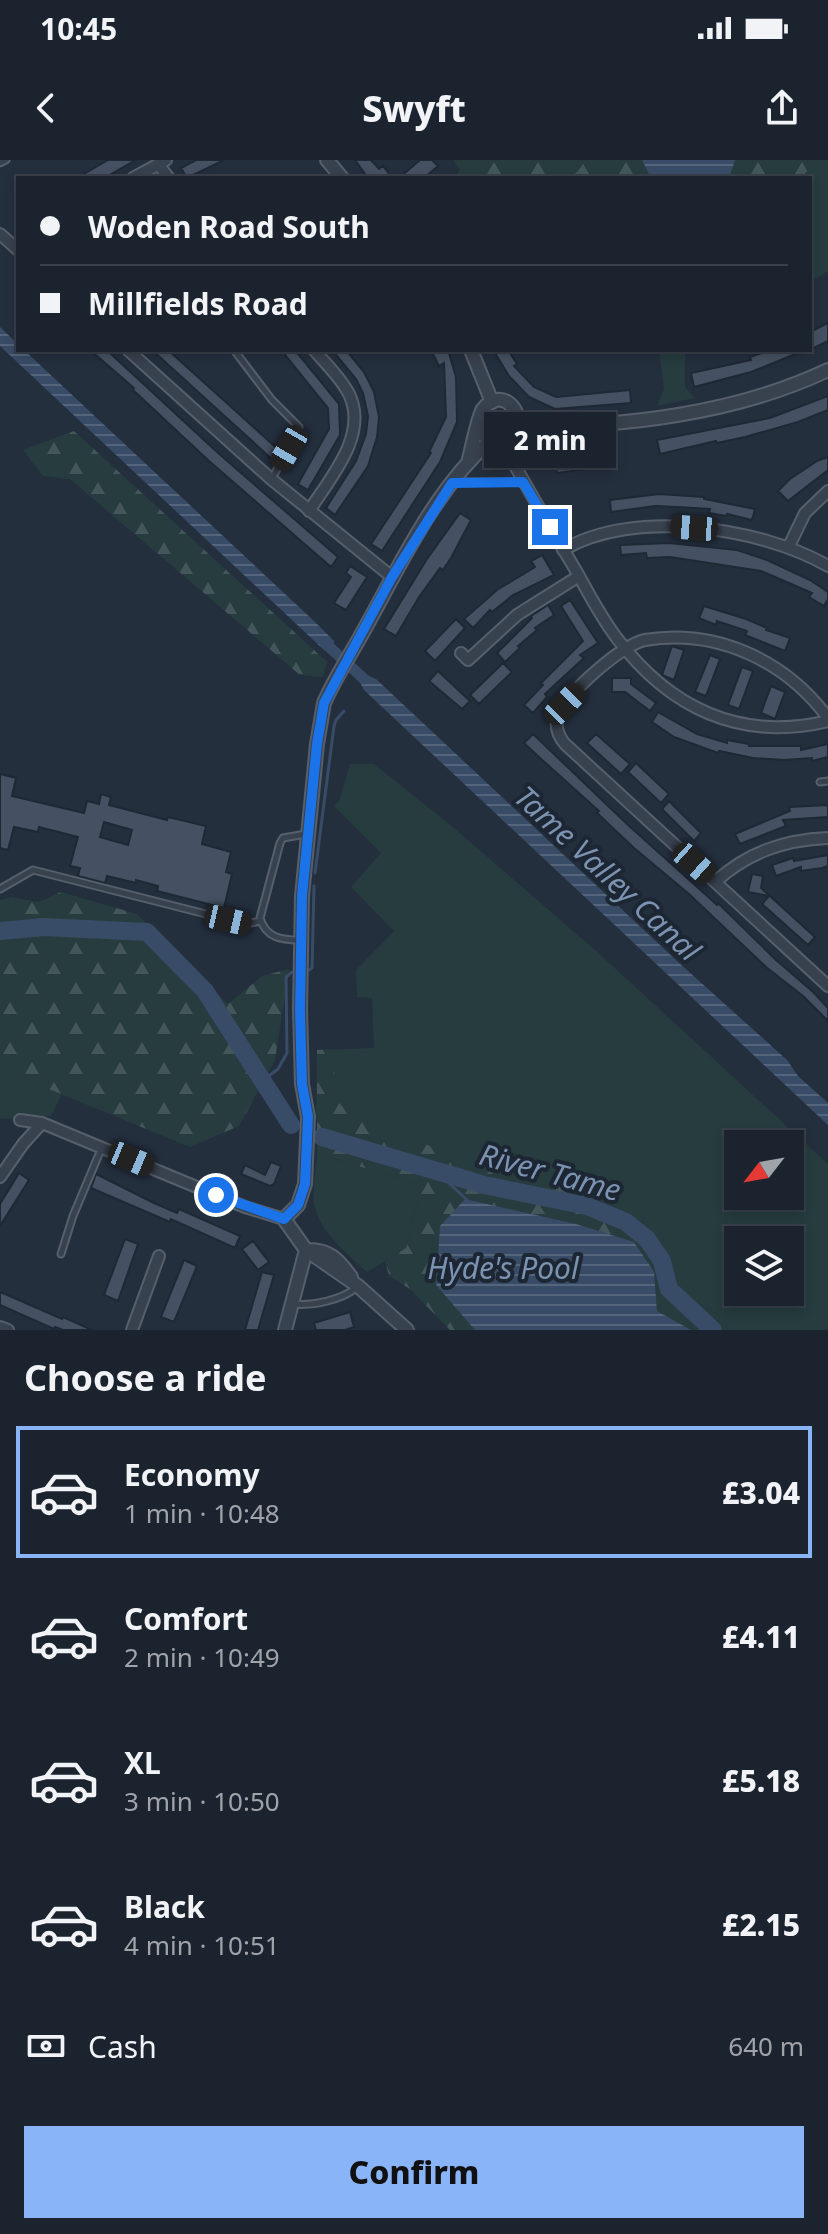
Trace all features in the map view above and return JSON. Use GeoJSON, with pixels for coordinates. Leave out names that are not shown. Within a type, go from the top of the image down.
{"type":"FeatureCollection","features":[{"type":"Feature","properties":{"kind":"street"},"geometry":{"type":"LineString","coordinates":[[327,160],[340,176]]}},
{"type":"Feature","properties":{"kind":"street"},"geometry":{"type":"LineString","coordinates":[[137,176],[162,162]]}},
{"type":"Feature","properties":{"kind":"street"},"geometry":{"type":"LineString","coordinates":[[0,234],[15,244]]}},
{"type":"Feature","properties":{"kind":"street"},"geometry":{"type":"LineString","coordinates":[[130,352],[271,479],[392,577]]}},
{"type":"Feature","properties":{"kind":"street"},"geometry":{"type":"LineString","coordinates":[[309,511],[348,447],[355,413],[348,392],[316,352]]}},
{"type":"Feature","properties":{"kind":"street"},"geometry":{"type":"LineString","coordinates":[[472,352],[492,402]]}},
{"type":"Feature","properties":{"kind":"street"},"geometry":{"type":"LineString","coordinates":[[519,428],[585,427],[683,414],[751,399],[828,370]]}},
{"type":"Feature","properties":{"kind":"street"},"geometry":{"type":"LineString","coordinates":[[284,1219],[298,1205],[305,1184],[308,1117],[302,1084],[301,940],[304,872],[324,703],[392,577],[469,459],[481,412],[492,402],[512,404],[518,415],[519,428],[510,439],[496,441],[469,459]]}},
{"type":"Feature","properties":{"kind":"street"},"geometry":{"type":"LineString","coordinates":[[478,427],[482,435],[496,441],[625,649],[647,673],[671,693],[712,715],[742,724],[773,728],[804,727],[828,720],[817,703],[794,680],[768,662],[709,641],[678,638],[641,641],[625,649],[588,680],[562,708],[557,719],[559,735],[565,744],[828,986]]}},
{"type":"Feature","properties":{"kind":"street"},"geometry":{"type":"LineString","coordinates":[[789,546],[805,513],[828,491]]}},
{"type":"Feature","properties":{"kind":"street"},"geometry":{"type":"LineString","coordinates":[[563,550],[579,541],[612,531],[671,526],[734,534],[789,546],[828,566]]}},
{"type":"Feature","properties":{"kind":"street"},"geometry":{"type":"LineString","coordinates":[[461,653],[468,660],[517,615],[579,576]]}},
{"type":"Feature","properties":{"kind":"street"},"geometry":{"type":"LineString","coordinates":[[715,882],[739,862],[761,851],[799,839],[828,838]]}},
{"type":"Feature","properties":{"kind":"street"},"geometry":{"type":"LineString","coordinates":[[20,1120],[42,1123],[245,1207],[284,1219],[306,1250],[358,1286],[407,1330]]}},
{"type":"Feature","properties":{"kind":"street"},"geometry":{"type":"LineString","coordinates":[[0,1177],[42,1123]]}},
{"type":"Feature","properties":{"kind":"street"},"geometry":{"type":"LineString","coordinates":[[285,1330],[306,1250]]}},
{"type":"Feature","properties":{"kind":"street"},"geometry":{"type":"LineString","coordinates":[[132,1330],[159,1256]]}},
{"type":"Feature","properties":{"kind":"street"},"geometry":{"type":"LineString","coordinates":[[0,1327],[8,1330]]}},
{"type":"Feature","properties":{"kind":"lane"},"geometry":{"type":"LineString","coordinates":[[0,163],[6,160]]}},
{"type":"Feature","properties":{"kind":"lane"},"geometry":{"type":"LineString","coordinates":[[236,352],[272,400],[299,427],[271,479]]}},
{"type":"Feature","properties":{"kind":"lane"},"geometry":{"type":"LineString","coordinates":[[452,483],[523,482]]}},
{"type":"Feature","properties":{"kind":"lane"},"geometry":{"type":"LineString","coordinates":[[820,782],[828,781]]}},
{"type":"Feature","properties":{"kind":"lane"},"geometry":{"type":"LineString","coordinates":[[301,940],[281,940],[269,934],[261,921],[280,843],[283,838],[309,834]]}},
{"type":"Feature","properties":{"kind":"lane"},"geometry":{"type":"LineString","coordinates":[[0,889],[33,870],[245,924],[261,921]]}},
{"type":"Feature","properties":{"kind":"lane"},"geometry":{"type":"LineString","coordinates":[[61,1254],[102,1147]]}},
{"type":"Feature","properties":{"kind":"lane"},"geometry":{"type":"LineString","coordinates":[[293,1304],[306,1306],[348,1294],[358,1286]]}},
{"type":"Feature","properties":{"kind":"green space"},"geometry":{"type":"Polygon","coordinates":[[[453,160],[828,160],[828,271],[812,281],[812,176],[458,176],[460,170],[453,160]]]}},
{"type":"Feature","properties":{"kind":"green space"},"geometry":{"type":"Polygon","coordinates":[[[528,160],[552,160],[548,176],[520,176],[528,160]]]}},
{"type":"Feature","properties":{"kind":"green space"},"geometry":{"type":"Polygon","coordinates":[[[586,160],[628,160],[637,176],[570,176],[586,160]]]}},
{"type":"Feature","properties":{"kind":"green space"},"geometry":{"type":"Polygon","coordinates":[[[735,160],[817,160],[803,176],[730,176],[735,160]]]}},
{"type":"Feature","properties":{"kind":"green space"},"geometry":{"type":"Polygon","coordinates":[[[497,162],[512,176],[484,176],[489,164],[497,162]]]}},
{"type":"Feature","properties":{"kind":"green space"},"geometry":{"type":"Polygon","coordinates":[[[659,352],[685,352],[685,387],[695,398],[657,406],[664,389],[659,352]]]}},
{"type":"Feature","properties":{"kind":"green space"},"geometry":{"type":"Polygon","coordinates":[[[74,431],[327,662],[323,677],[300,675],[70,479],[43,476],[23,450],[74,431]]]}},
{"type":"Feature","properties":{"kind":"green space"},"geometry":{"type":"Polygon","coordinates":[[[350,764],[374,764],[454,828],[594,949],[791,1130],[724,1130],[724,1210],[804,1210],[804,1142],[828,1164],[828,1330],[723,1330],[710,1310],[680,1289],[662,1246],[642,1223],[602,1198],[575,1191],[552,1179],[510,1181],[316,1118],[317,1050],[374,1048],[372,998],[357,997],[356,970],[394,931],[351,887],[381,853],[334,806],[339,801],[350,764]]]}},
{"type":"Feature","properties":{"kind":"green space"},"geometry":{"type":"Polygon","coordinates":[[[61,892],[137,914],[228,1004],[262,976],[289,969],[275,1060],[239,1126],[190,1147],[0,1069],[0,900],[12,897],[39,902],[61,892]]]}},
{"type":"Feature","properties":{"kind":"green space"},"geometry":{"type":"Polygon","coordinates":[[[333,1049],[336,1100],[354,1117],[510,1181],[552,1178],[575,1191],[602,1198],[642,1223],[662,1246],[680,1289],[710,1310],[723,1330],[691,1330],[657,1311],[654,1272],[634,1242],[576,1224],[465,1199],[436,1285],[475,1330],[450,1330],[410,1289],[389,1276],[385,1261],[406,1248],[421,1186],[317,1153],[317,1050],[333,1049]]]}},
{"type":"Feature","properties":{"kind":"green space"},"geometry":{"type":"Polygon","coordinates":[[[0,1069],[62,1094],[51,1116],[0,1119],[0,1069]]]}},
{"type":"Feature","properties":{"kind":"green space"},"geometry":{"type":"Polygon","coordinates":[[[317,1153],[421,1186],[406,1248],[367,1272],[334,1241],[321,1223],[314,1203],[317,1153]]]}},
{"type":"Feature","properties":{"kind":"water"},"geometry":{"type":"Polygon","coordinates":[[[642,160],[735,160],[730,176],[650,176],[642,160]]]}},
{"type":"Feature","properties":{"kind":"water"},"geometry":{"type":"Polygon","coordinates":[[[0,327],[16,342],[16,352],[26,352],[314,621],[334,641],[334,651],[325,651],[0,346],[0,327]]]}},
{"type":"Feature","properties":{"kind":"water"},"geometry":{"type":"Polygon","coordinates":[[[353,669],[376,679],[787,1060],[798,1076],[828,1103],[828,1125],[364,690],[353,669]]]}},
{"type":"Feature","properties":{"kind":"water","name":"Hyde's Pool"},"geometry":{"type":"Polygon","coordinates":[[[465,1199],[576,1224],[634,1242],[654,1272],[657,1311],[691,1330],[475,1330],[436,1285],[440,1226],[465,1199]]]}},
{"type":"Feature","properties":{"kind":"building"},"geometry":{"type":"Polygon","coordinates":[[[108,160],[136,160],[108,176],[80,176],[108,160]]]}},
{"type":"Feature","properties":{"kind":"building"},"geometry":{"type":"Polygon","coordinates":[[[196,160],[224,160],[191,176],[186,176],[181,168],[196,160]]]}},
{"type":"Feature","properties":{"kind":"building"},"geometry":{"type":"Polygon","coordinates":[[[355,160],[371,160],[379,169],[383,166],[391,176],[367,176],[355,160]]]}},
{"type":"Feature","properties":{"kind":"building"},"geometry":{"type":"Polygon","coordinates":[[[420,160],[432,160],[438,166],[426,176],[401,176],[420,160]]]}},
{"type":"Feature","properties":{"kind":"building"},"geometry":{"type":"Polygon","coordinates":[[[828,323],[828,341],[812,349],[812,331],[828,323]]]}},
{"type":"Feature","properties":{"kind":"building"},"geometry":{"type":"Polygon","coordinates":[[[92,352],[111,354],[338,557],[331,567],[209,461],[92,352]]]}},
{"type":"Feature","properties":{"kind":"building"},"geometry":{"type":"Polygon","coordinates":[[[154,352],[170,352],[281,452],[275,462],[154,352]]]}},
{"type":"Feature","properties":{"kind":"building"},"geometry":{"type":"Polygon","coordinates":[[[283,352],[297,352],[339,404],[340,435],[308,490],[298,484],[329,429],[328,408],[283,352]]]}},
{"type":"Feature","properties":{"kind":"building"},"geometry":{"type":"Polygon","coordinates":[[[334,352],[348,352],[364,372],[374,392],[379,417],[377,437],[368,466],[335,515],[326,508],[356,461],[366,434],[368,416],[356,379],[334,352]]]}},
{"type":"Feature","properties":{"kind":"building"},"geometry":{"type":"Polygon","coordinates":[[[432,352],[449,352],[456,377],[457,422],[440,462],[382,551],[371,544],[431,453],[446,417],[444,363],[439,366],[432,352]]]}},
{"type":"Feature","properties":{"kind":"building"},"geometry":{"type":"Polygon","coordinates":[[[509,352],[517,364],[514,366],[534,387],[556,397],[630,390],[631,403],[555,409],[529,397],[509,376],[495,353],[509,352]]]}},
{"type":"Feature","properties":{"kind":"building"},"geometry":{"type":"Polygon","coordinates":[[[764,352],[801,352],[751,372],[694,387],[691,373],[751,360],[750,357],[764,352]]]}},
{"type":"Feature","properties":{"kind":"building"},"geometry":{"type":"Polygon","coordinates":[[[828,396],[828,410],[798,422],[745,437],[660,454],[657,440],[770,418],[828,396]]]}},
{"type":"Feature","properties":{"kind":"building"},"geometry":{"type":"Polygon","coordinates":[[[604,445],[605,456],[594,457],[595,468],[557,473],[556,467],[538,469],[536,453],[604,445]]]}},
{"type":"Feature","properties":{"kind":"building"},"geometry":{"type":"Polygon","coordinates":[[[828,457],[828,470],[788,501],[778,491],[790,479],[828,457]]]}},
{"type":"Feature","properties":{"kind":"building"},"geometry":{"type":"Polygon","coordinates":[[[659,494],[704,497],[755,509],[752,520],[709,513],[710,509],[678,507],[655,506],[611,512],[610,500],[659,494]]]}},
{"type":"Feature","properties":{"kind":"building"},"geometry":{"type":"Polygon","coordinates":[[[460,513],[471,520],[451,558],[419,597],[396,636],[384,629],[427,559],[460,513]]]}},
{"type":"Feature","properties":{"kind":"building"},"geometry":{"type":"Polygon","coordinates":[[[669,543],[737,550],[767,560],[810,580],[828,592],[828,599],[824,606],[809,597],[812,593],[761,571],[670,557],[647,558],[646,553],[621,555],[620,545],[669,543]]]}},
{"type":"Feature","properties":{"kind":"building"},"geometry":{"type":"Polygon","coordinates":[[[542,555],[554,575],[513,595],[492,612],[490,610],[473,628],[464,619],[497,590],[535,567],[531,561],[542,555]]]}},
{"type":"Feature","properties":{"kind":"building"},"geometry":{"type":"Polygon","coordinates":[[[350,566],[367,577],[346,610],[334,603],[351,577],[346,573],[350,566]]]}},
{"type":"Feature","properties":{"kind":"building"},"geometry":{"type":"Polygon","coordinates":[[[570,600],[598,643],[580,655],[584,658],[545,694],[547,697],[533,713],[524,705],[543,685],[541,683],[583,641],[561,606],[570,600]]]}},
{"type":"Feature","properties":{"kind":"building"},"geometry":{"type":"Polygon","coordinates":[[[548,605],[554,615],[535,628],[537,630],[505,662],[497,653],[531,616],[548,605]]]}},
{"type":"Feature","properties":{"kind":"building"},"geometry":{"type":"Polygon","coordinates":[[[704,606],[746,619],[790,638],[785,651],[745,635],[747,631],[699,618],[704,606]]]}},
{"type":"Feature","properties":{"kind":"building"},"geometry":{"type":"Polygon","coordinates":[[[456,619],[465,628],[435,661],[425,651],[456,619]]]}},
{"type":"Feature","properties":{"kind":"building"},"geometry":{"type":"Polygon","coordinates":[[[672,646],[684,650],[674,680],[662,675],[672,646]]]}},
{"type":"Feature","properties":{"kind":"building"},"geometry":{"type":"Polygon","coordinates":[[[710,655],[720,659],[706,696],[695,692],[710,655]]]}},
{"type":"Feature","properties":{"kind":"building"},"geometry":{"type":"Polygon","coordinates":[[[503,663],[512,672],[479,704],[470,695],[503,663]]]}},
{"type":"Feature","properties":{"kind":"building"},"geometry":{"type":"Polygon","coordinates":[[[742,667],[753,671],[739,709],[728,705],[742,667]]]}},
{"type":"Feature","properties":{"kind":"building"},"geometry":{"type":"Polygon","coordinates":[[[438,671],[470,701],[462,709],[429,681],[438,671]]]}},
{"type":"Feature","properties":{"kind":"building"},"geometry":{"type":"Polygon","coordinates":[[[612,678],[631,678],[631,684],[656,703],[650,711],[625,692],[612,692],[612,678]]]}},
{"type":"Feature","properties":{"kind":"building"},"geometry":{"type":"Polygon","coordinates":[[[771,686],[785,692],[775,719],[761,713],[771,686]]]}},
{"type":"Feature","properties":{"kind":"building"},"geometry":{"type":"Polygon","coordinates":[[[658,712],[697,734],[727,743],[727,740],[749,746],[801,746],[801,750],[828,744],[828,757],[812,761],[812,758],[784,760],[718,753],[674,737],[652,722],[658,712]]]}},
{"type":"Feature","properties":{"kind":"building"},"geometry":{"type":"Polygon","coordinates":[[[533,734],[627,824],[812,991],[828,1008],[828,1021],[634,848],[597,813],[599,811],[524,743],[533,734]]]}},
{"type":"Feature","properties":{"kind":"building"},"geometry":{"type":"Polygon","coordinates":[[[596,734],[630,764],[621,774],[587,743],[596,734]]]}},
{"type":"Feature","properties":{"kind":"building"},"geometry":{"type":"Polygon","coordinates":[[[636,763],[669,794],[661,803],[628,772],[636,763]]]}},
{"type":"Feature","properties":{"kind":"building"},"geometry":{"type":"Polygon","coordinates":[[[0,774],[16,778],[12,796],[84,813],[87,801],[99,804],[101,794],[111,797],[109,805],[206,826],[202,844],[231,852],[226,872],[232,874],[224,908],[157,891],[158,886],[136,880],[136,883],[107,876],[105,883],[78,876],[80,868],[70,866],[78,837],[39,827],[38,832],[14,827],[8,850],[0,848],[0,774]],[[104,822],[100,837],[128,845],[132,830],[104,822]]]}},
{"type":"Feature","properties":{"kind":"building"},"geometry":{"type":"Polygon","coordinates":[[[669,801],[701,833],[694,841],[662,809],[669,801]]]}},
{"type":"Feature","properties":{"kind":"building"},"geometry":{"type":"Polygon","coordinates":[[[828,805],[828,817],[783,820],[786,826],[740,844],[735,834],[790,811],[789,807],[828,805]]]}},
{"type":"Feature","properties":{"kind":"building"},"geometry":{"type":"Polygon","coordinates":[[[828,855],[828,866],[822,868],[801,871],[801,867],[776,876],[772,865],[793,858],[794,861],[828,855]]]}},
{"type":"Feature","properties":{"kind":"building"},"geometry":{"type":"Polygon","coordinates":[[[752,874],[763,876],[761,888],[815,937],[808,945],[762,904],[769,896],[748,892],[752,874]]]}},
{"type":"Feature","properties":{"kind":"building"},"geometry":{"type":"Polygon","coordinates":[[[271,1162],[281,1166],[274,1184],[270,1186],[241,1174],[245,1165],[265,1175],[271,1162]]]}},
{"type":"Feature","properties":{"kind":"building"},"geometry":{"type":"Polygon","coordinates":[[[19,1173],[29,1180],[0,1226],[0,1204],[19,1173]]]}},
{"type":"Feature","properties":{"kind":"building"},"geometry":{"type":"Polygon","coordinates":[[[96,1174],[177,1213],[179,1209],[240,1236],[235,1248],[91,1188],[96,1174]]]}},
{"type":"Feature","properties":{"kind":"building"},"geometry":{"type":"Polygon","coordinates":[[[125,1239],[138,1244],[118,1301],[104,1295],[125,1239]]]}},
{"type":"Feature","properties":{"kind":"building"},"geometry":{"type":"Polygon","coordinates":[[[253,1241],[269,1262],[258,1270],[242,1249],[253,1241]]]}},
{"type":"Feature","properties":{"kind":"building"},"geometry":{"type":"Polygon","coordinates":[[[184,1260],[197,1266],[174,1322],[161,1317],[184,1260]]]}},
{"type":"Feature","properties":{"kind":"building"},"geometry":{"type":"Polygon","coordinates":[[[262,1272],[274,1275],[258,1330],[245,1330],[262,1272]]]}},
{"type":"Feature","properties":{"kind":"building"},"geometry":{"type":"Polygon","coordinates":[[[0,1292],[92,1330],[54,1329],[0,1305],[0,1292]]]}},
{"type":"Feature","properties":{"kind":"building"},"geometry":{"type":"Polygon","coordinates":[[[350,1312],[354,1327],[316,1330],[314,1323],[350,1312]]]}},
{"type":"Feature","properties":{"kind":"waterway"},"geometry":{"type":"LineString","coordinates":[[324,642],[364,679]]}},
{"type":"Feature","properties":{"kind":"waterway"},"geometry":{"type":"LineString","coordinates":[[315,873],[334,726],[344,711]]}},
{"type":"Feature","properties":{"kind":"waterway"},"geometry":{"type":"LineString","coordinates":[[309,970],[312,968],[314,886]]}},
{"type":"Feature","properties":{"kind":"waterway","name":"River Tame"},"geometry":{"type":"LineString","coordinates":[[0,931],[44,927],[147,932],[205,991],[291,1125]]}},
{"type":"Feature","properties":{"kind":"waterway"},"geometry":{"type":"LineString","coordinates":[[262,1081],[278,1069],[287,1053],[286,977],[292,972]]}},
{"type":"Feature","properties":{"kind":"waterway","name":"River Tame"},"geometry":{"type":"LineString","coordinates":[[322,1137],[484,1185],[587,1206],[626,1222],[647,1239],[662,1261],[669,1289],[713,1330]]}},
{"type":"Feature","properties":{"kind":"waterway"},"geometry":{"type":"LineString","coordinates":[[436,1171],[467,1200]]}},
{"type":"Feature","properties":{"kind":"route"},"geometry":{"type":"LineString","coordinates":[[216,1195],[284,1219],[298,1205],[305,1184],[308,1117],[302,1084],[302,896],[317,744],[324,703],[334,681],[392,577],[452,483],[523,482],[550,527]]}},
{"type":"Feature","properties":{"kind":"water label","name":"Tame Valley Canal"},"geometry":{"type":"Point","coordinates":[607,874]}}]}
